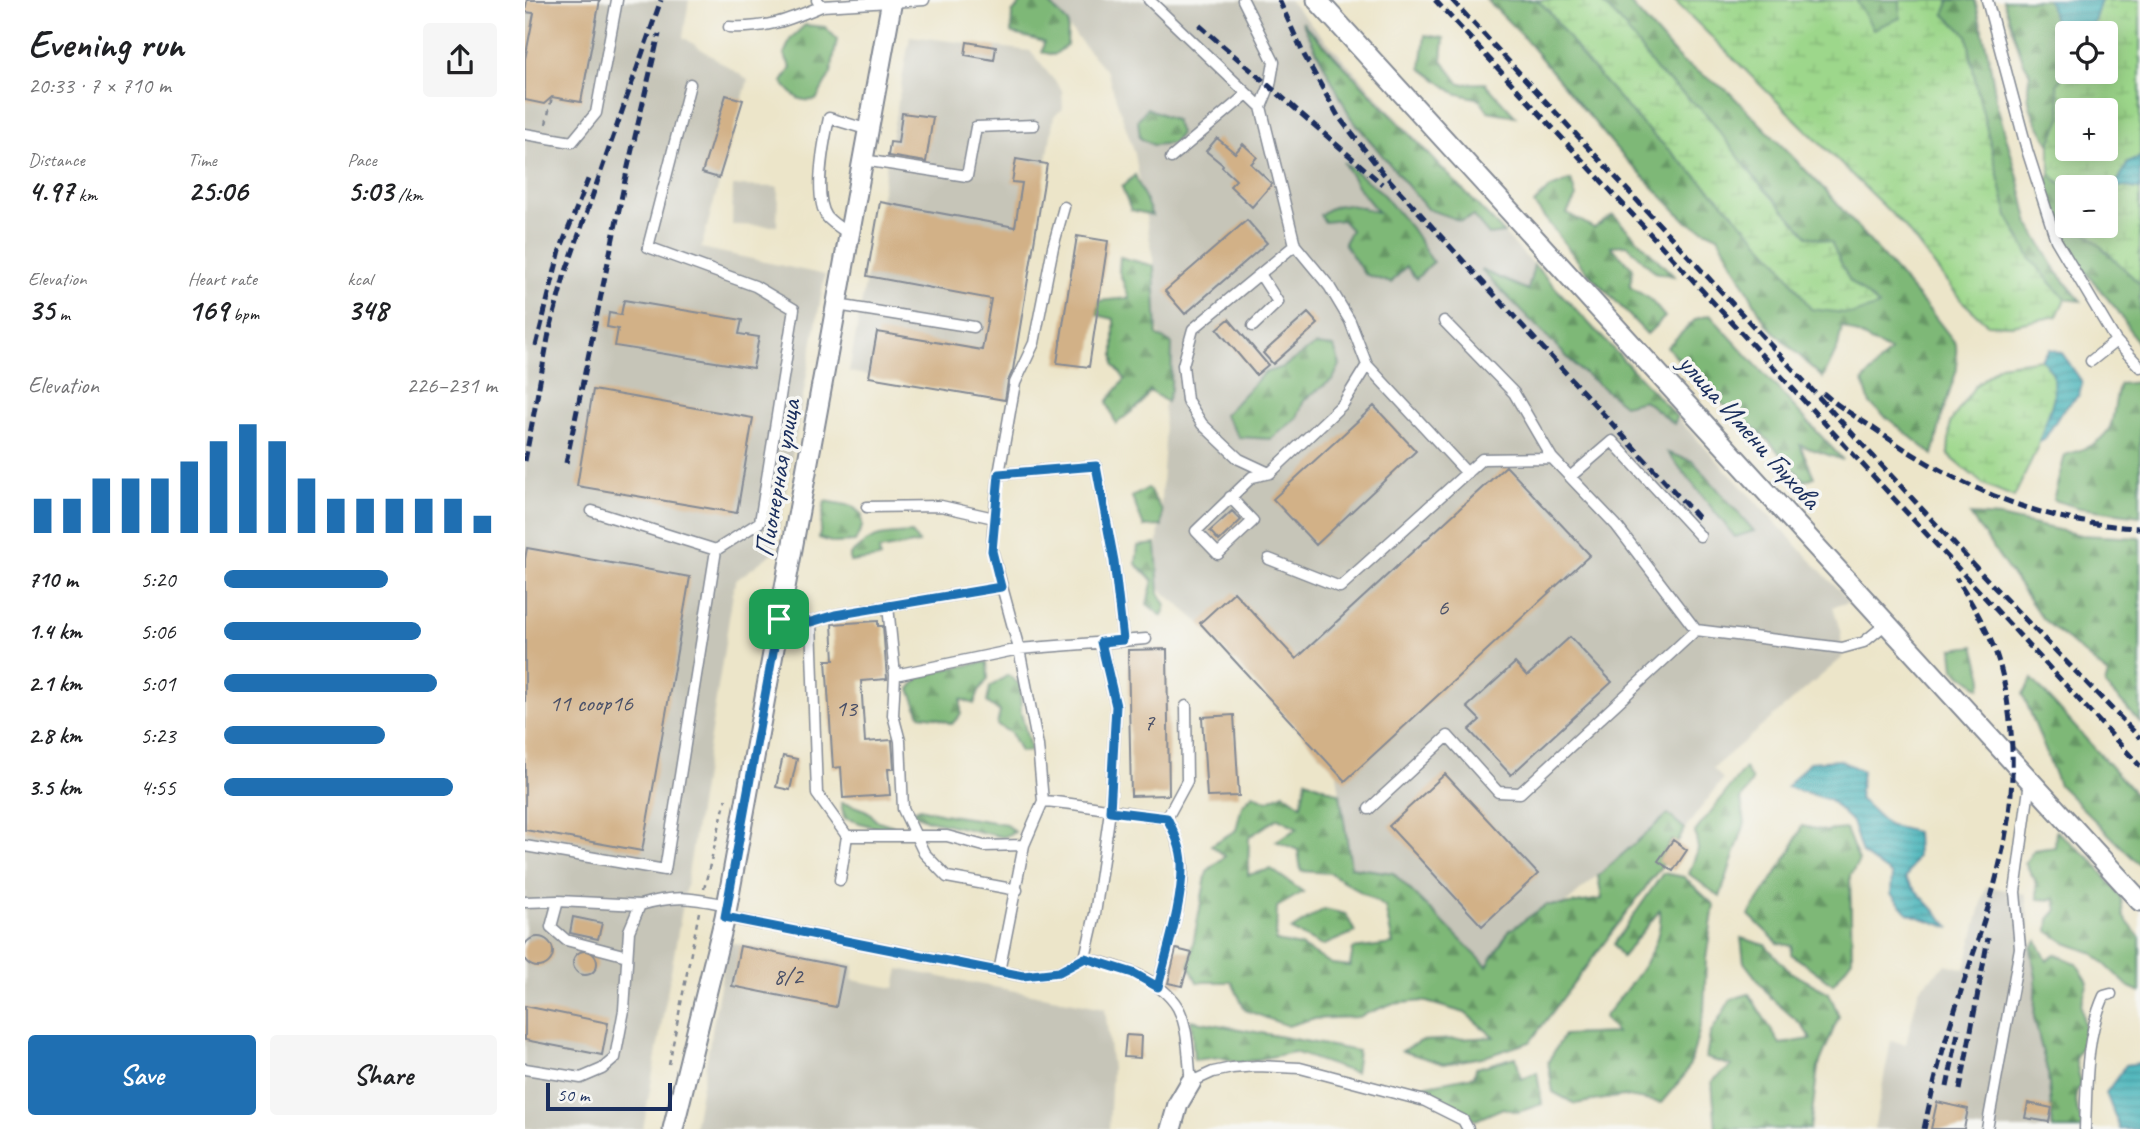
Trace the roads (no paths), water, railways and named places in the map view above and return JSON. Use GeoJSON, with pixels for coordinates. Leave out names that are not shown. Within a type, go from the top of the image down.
{"type":"FeatureCollection","features":[{"type":"Feature","properties":{"kind":"street","name":"улица Имени Глухова"},"geometry":{"type":"LineString","coordinates":[[1317,0],[2140,901]]}},
{"type":"Feature","properties":{"kind":"street","name":"Пионерная улица"},"geometry":{"type":"LineString","coordinates":[[673,1129],[726,911],[892,1]]}},
{"type":"Feature","properties":{"kind":"street"},"geometry":{"type":"LineString","coordinates":[[1171,1129],[1178,1104],[1191,1083]]}},
{"type":"Feature","properties":{"kind":"lane"},"geometry":{"type":"LineString","coordinates":[[525,134],[572,142],[596,113],[617,0]]}},
{"type":"Feature","properties":{"kind":"lane"},"geometry":{"type":"LineString","coordinates":[[729,27],[751,28],[784,23],[820,3],[924,0]]}},
{"type":"Feature","properties":{"kind":"lane"},"geometry":{"type":"LineString","coordinates":[[1149,0],[1261,107],[1295,245],[1329,286],[1350,321],[1367,365],[1467,473]]}},
{"type":"Feature","properties":{"kind":"lane"},"geometry":{"type":"LineString","coordinates":[[1243,0],[1274,62],[1270,85],[1261,107]]}},
{"type":"Feature","properties":{"kind":"lane"},"geometry":{"type":"LineString","coordinates":[[1987,0],[2027,150],[2056,240],[2116,341],[2140,367]]}},
{"type":"Feature","properties":{"kind":"lane"},"geometry":{"type":"LineString","coordinates":[[525,846],[665,870],[716,550],[760,522],[794,309],[755,286],[648,247],[691,84]]}},
{"type":"Feature","properties":{"kind":"lane"},"geometry":{"type":"LineString","coordinates":[[1171,158],[1247,93]]}},
{"type":"Feature","properties":{"kind":"lane"},"geometry":{"type":"LineString","coordinates":[[849,235],[826,216],[820,188],[821,154],[829,118],[869,130]]}},
{"type":"Feature","properties":{"kind":"lane"},"geometry":{"type":"LineString","coordinates":[[863,160],[967,176],[976,128],[1034,125]]}},
{"type":"Feature","properties":{"kind":"lane"},"geometry":{"type":"LineString","coordinates":[[999,972],[1024,845],[1043,801],[1038,746],[1019,649],[992,551],[994,518],[1015,383],[1034,343],[1053,247],[1064,207]]}},
{"type":"Feature","properties":{"kind":"lane"},"geometry":{"type":"LineString","coordinates":[[1270,473],[1239,459],[1202,424],[1187,400],[1183,365],[1193,329],[1295,245]]}},
{"type":"Feature","properties":{"kind":"lane"},"geometry":{"type":"LineString","coordinates":[[1254,326],[1278,302],[1260,274]]}},
{"type":"Feature","properties":{"kind":"lane"},"geometry":{"type":"LineString","coordinates":[[837,305],[974,327]]}},
{"type":"Feature","properties":{"kind":"lane"},"geometry":{"type":"LineString","coordinates":[[1444,321],[1514,393],[1552,458],[1616,525],[1696,630],[1842,648],[1864,642],[1887,623]]}},
{"type":"Feature","properties":{"kind":"lane"},"geometry":{"type":"LineString","coordinates":[[2091,361],[2116,341]]}},
{"type":"Feature","properties":{"kind":"lane"},"geometry":{"type":"LineString","coordinates":[[1230,497],[1253,521],[1219,554],[1196,531],[1230,497],[1252,477],[1270,473],[1343,404],[1367,365]]}},
{"type":"Feature","properties":{"kind":"lane"},"geometry":{"type":"LineString","coordinates":[[1570,477],[1612,441],[1700,536]]}},
{"type":"Feature","properties":{"kind":"lane"},"geometry":{"type":"LineString","coordinates":[[1269,559],[1340,587],[1482,459],[1552,458]]}},
{"type":"Feature","properties":{"kind":"lane"},"geometry":{"type":"LineString","coordinates":[[999,474],[1096,466],[1114,561],[1123,640]]}},
{"type":"Feature","properties":{"kind":"lane"},"geometry":{"type":"LineString","coordinates":[[867,507],[941,506],[994,518]]}},
{"type":"Feature","properties":{"kind":"lane"},"geometry":{"type":"LineString","coordinates":[[592,511],[716,550]]}},
{"type":"Feature","properties":{"kind":"lane"},"geometry":{"type":"LineString","coordinates":[[779,619],[811,622],[835,615],[1001,587]]}},
{"type":"Feature","properties":{"kind":"lane"},"geometry":{"type":"LineString","coordinates":[[888,606],[895,676],[893,715],[900,741],[903,809],[924,853],[947,877],[1017,890]]}},
{"type":"Feature","properties":{"kind":"lane"},"geometry":{"type":"LineString","coordinates":[[811,622],[817,794],[847,835],[840,880]]}},
{"type":"Feature","properties":{"kind":"lane"},"geometry":{"type":"LineString","coordinates":[[1369,809],[1448,736],[1498,792],[1520,793],[1696,630]]}},
{"type":"Feature","properties":{"kind":"lane"},"geometry":{"type":"LineString","coordinates":[[895,676],[1019,649],[1146,639]]}},
{"type":"Feature","properties":{"kind":"lane"},"geometry":{"type":"LineString","coordinates":[[1085,958],[1095,914],[1110,811],[1116,706],[1101,642]]}},
{"type":"Feature","properties":{"kind":"lane"},"geometry":{"type":"LineString","coordinates":[[1167,818],[1187,781],[1186,706]]}},
{"type":"Feature","properties":{"kind":"lane"},"geometry":{"type":"LineString","coordinates":[[1987,1129],[2020,948],[2015,892],[2030,781]]}},
{"type":"Feature","properties":{"kind":"lane"},"geometry":{"type":"LineString","coordinates":[[1043,801],[1082,804],[1110,811],[1167,818]]}},
{"type":"Feature","properties":{"kind":"lane"},"geometry":{"type":"LineString","coordinates":[[1158,987],[1181,887],[1182,862],[1177,838],[1167,818]]}},
{"type":"Feature","properties":{"kind":"lane"},"geometry":{"type":"LineString","coordinates":[[847,835],[947,836],[984,846],[1024,845]]}},
{"type":"Feature","properties":{"kind":"lane"},"geometry":{"type":"LineString","coordinates":[[525,902],[640,905],[664,898],[684,897],[702,900],[726,911],[1023,976],[1059,972],[1085,958],[1133,973],[1158,987],[1179,1010],[1187,1044],[1191,1083],[1213,1072],[1232,1069],[1257,1066],[1300,1068],[1425,1101],[1463,1120],[1468,1129]]}},
{"type":"Feature","properties":{"kind":"lane"},"geometry":{"type":"LineString","coordinates":[[558,901],[551,928],[566,940],[627,956]]}},
{"type":"Feature","properties":{"kind":"lane"},"geometry":{"type":"LineString","coordinates":[[525,1069],[581,1078],[602,1069],[615,1059],[624,1010],[629,931],[640,905]]}},
{"type":"Feature","properties":{"kind":"lane"},"geometry":{"type":"LineString","coordinates":[[2085,1129],[2089,1047],[2095,1015],[2104,996],[2111,994]]}},
{"type":"Feature","properties":{"kind":"water"},"geometry":{"type":"Polygon","coordinates":[[[2048,0],[2101,0],[2094,21],[2055,21],[2055,23],[2048,0]]]}},
{"type":"Feature","properties":{"kind":"water"},"geometry":{"type":"Polygon","coordinates":[[[2140,157],[2140,189],[2118,186],[2118,181],[2128,163],[2140,157]]]}},
{"type":"Feature","properties":{"kind":"water"},"geometry":{"type":"Polygon","coordinates":[[[2050,349],[2062,353],[2082,382],[2079,395],[2062,411],[2044,440],[2039,442],[2054,398],[2053,373],[2041,359],[2050,349]]]}},
{"type":"Feature","properties":{"kind":"water"},"geometry":{"type":"Polygon","coordinates":[[[1840,760],[1862,771],[1859,798],[1888,825],[1916,832],[1917,856],[1905,879],[1951,928],[1909,914],[1891,894],[1892,875],[1862,854],[1852,822],[1830,800],[1787,787],[1809,762],[1840,760]]]}},
{"type":"Feature","properties":{"kind":"water"},"geometry":{"type":"Polygon","coordinates":[[[2140,1063],[2140,1129],[2120,1129],[2106,1093],[2126,1065],[2140,1063]]]}},
{"type":"Feature","properties":{"kind":"railway"},"geometry":{"type":"LineString","coordinates":[[525,461],[549,333],[564,277],[661,0]]}},
{"type":"Feature","properties":{"kind":"railway"},"geometry":{"type":"LineString","coordinates":[[1279,0],[1304,55],[1338,116],[1383,173],[1701,521]]}},
{"type":"Feature","properties":{"kind":"railway"},"geometry":{"type":"LineString","coordinates":[[1435,0],[2140,766]]}},
{"type":"Feature","properties":{"kind":"railway"},"geometry":{"type":"LineString","coordinates":[[1452,0],[1994,587],[2140,738]]}},
{"type":"Feature","properties":{"kind":"railway"},"geometry":{"type":"LineString","coordinates":[[1199,25],[1382,184]]}},
{"type":"Feature","properties":{"kind":"railway"},"geometry":{"type":"LineString","coordinates":[[566,463],[627,171],[659,34]]}},
{"type":"Feature","properties":{"kind":"railway"},"geometry":{"type":"LineString","coordinates":[[536,346],[560,250],[589,177]]}},
{"type":"Feature","properties":{"kind":"railway"},"geometry":{"type":"LineString","coordinates":[[1823,393],[1906,450],[1969,485],[2001,499],[2068,519],[2140,528]]}},
{"type":"Feature","properties":{"kind":"railway"},"geometry":{"type":"LineString","coordinates":[[1924,1129],[1944,1046],[1994,887],[2010,807],[2010,721],[2000,666],[1986,630],[1956,578]]}},
{"type":"Feature","properties":{"kind":"railway"},"geometry":{"type":"LineString","coordinates":[[1960,1090],[1988,938]]}},
{"type":"Feature","properties":{"kind":"railway"},"geometry":{"type":"LineString","coordinates":[[1947,1087],[1959,1028]]}}]}
